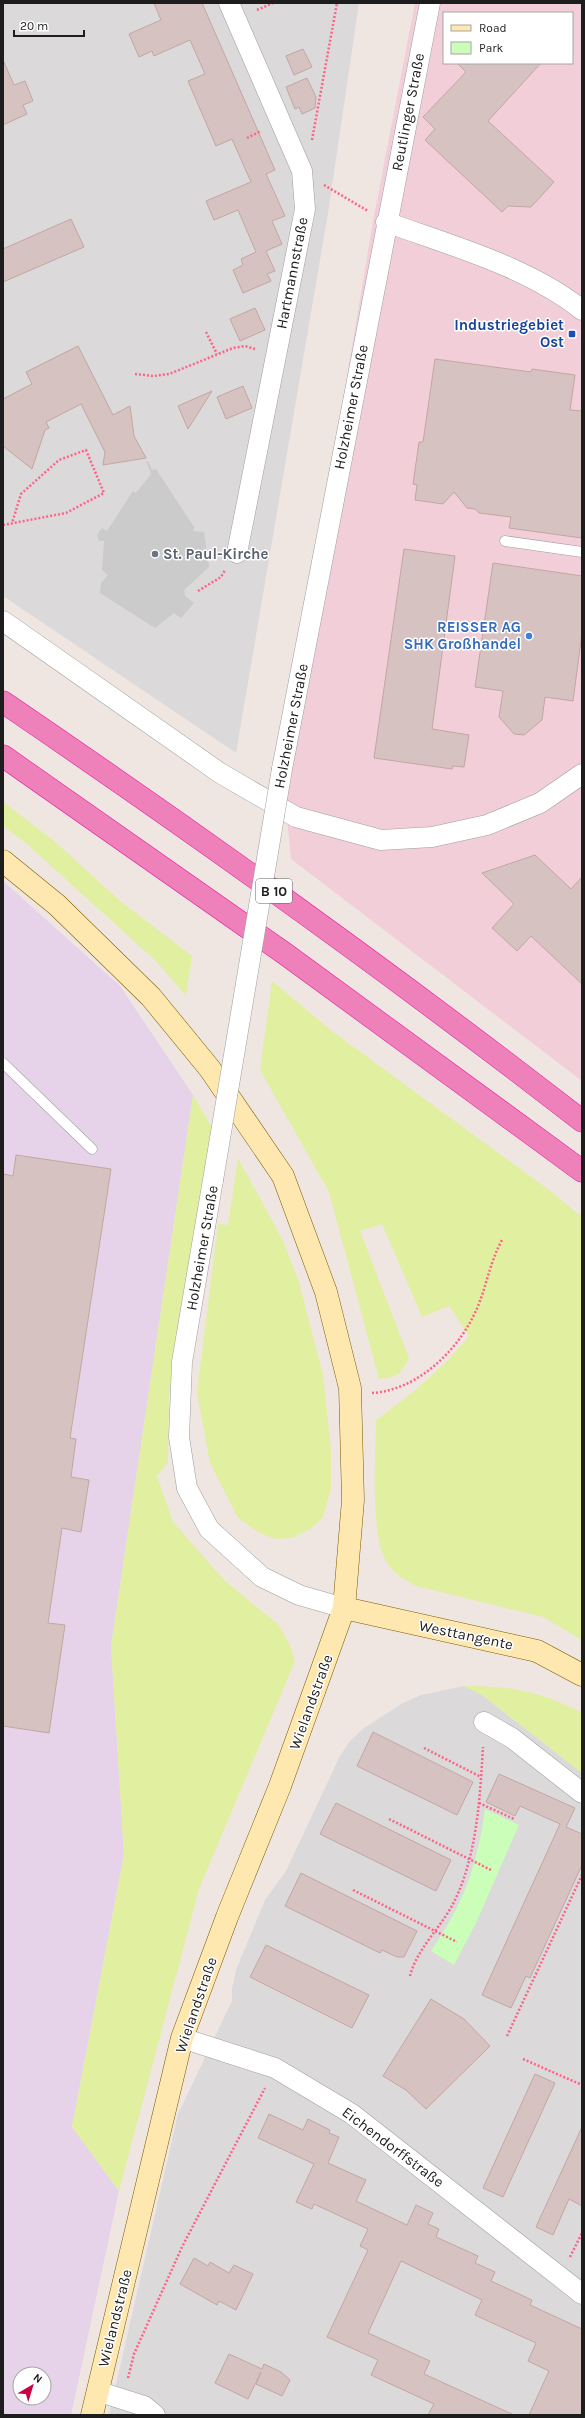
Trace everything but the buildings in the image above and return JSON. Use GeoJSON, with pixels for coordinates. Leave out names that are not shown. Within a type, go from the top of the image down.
{"type":"FeatureCollection","features":[{"type":"Feature","properties":{"kind":"highway","name":"B 10"},"geometry":{"type":"LineString","coordinates":[[3,702],[125,785],[324,926],[582,1122]]}},
{"type":"Feature","properties":{"kind":"highway"},"geometry":{"type":"LineString","coordinates":[[3,756],[296,962],[582,1171]]}},
{"type":"Feature","properties":{"kind":"highway","name":"B 10"},"geometry":{"type":"LineString","coordinates":[[539,1088],[582,1102]]}},
{"type":"Feature","properties":{"kind":"main road","name":"Wielandstraße"},"geometry":{"type":"LineString","coordinates":[[3,861],[57,905],[150,997],[210,1069],[283,1176],[326,1292],[350,1395],[353,1500],[344,1608],[280,1786],[227,1917],[182,2038],[92,2415]]}},
{"type":"Feature","properties":{"kind":"main road","name":"Westtangente"},"geometry":{"type":"LineString","coordinates":[[344,1608],[537,1650],[582,1675]]}},
{"type":"Feature","properties":{"kind":"street","name":"Hartmannstraße"},"geometry":{"type":"LineString","coordinates":[[229,3],[302,171],[305,208],[237,553]]}},
{"type":"Feature","properties":{"kind":"street","name":"Reutlinger Straße"},"geometry":{"type":"LineString","coordinates":[[386,222],[430,3]]}},
{"type":"Feature","properties":{"kind":"street"},"geometry":{"type":"LineString","coordinates":[[386,222],[497,262],[549,288],[582,310]]}},
{"type":"Feature","properties":{"kind":"street","name":"Holzheimer Straße"},"geometry":{"type":"LineString","coordinates":[[344,1608],[299,1595],[262,1577],[209,1530],[187,1488],[179,1437],[182,1362],[282,769],[386,222]]}},
{"type":"Feature","properties":{"kind":"street","name":"Holzheimer Straße"},"geometry":{"type":"LineString","coordinates":[[3,621],[220,773],[296,817],[381,840],[432,837],[487,825],[540,803],[582,774]]}},
{"type":"Feature","properties":{"kind":"street"},"geometry":{"type":"LineString","coordinates":[[484,1722],[512,1738],[582,1793]]}},
{"type":"Feature","properties":{"kind":"street","name":"Eichendorffstraße"},"geometry":{"type":"LineString","coordinates":[[182,2038],[275,2068],[352,2114],[582,2294]]}},
{"type":"Feature","properties":{"kind":"street"},"geometry":{"type":"LineString","coordinates":[[97,2391],[144,2406],[155,2415]]}},
{"type":"Feature","properties":{"kind":"lane"},"geometry":{"type":"LineString","coordinates":[[505,541],[582,552]]}},
{"type":"Feature","properties":{"kind":"lane"},"geometry":{"type":"LineString","coordinates":[[3,1063],[92,1149]]}},
{"type":"Feature","properties":{"kind":"path"},"geometry":{"type":"LineString","coordinates":[[302,171],[315,133],[337,3]]}},
{"type":"Feature","properties":{"kind":"path"},"geometry":{"type":"LineString","coordinates":[[335,191],[386,222]]}},
{"type":"Feature","properties":{"kind":"path"},"geometry":{"type":"LineString","coordinates":[[206,332],[217,354]]}},
{"type":"Feature","properties":{"kind":"path"},"geometry":{"type":"LineString","coordinates":[[136,374],[154,376],[169,374],[233,348],[245,346],[254,350],[280,336]]}},
{"type":"Feature","properties":{"kind":"path"},"geometry":{"type":"LineString","coordinates":[[3,525],[12,522],[66,513],[104,493],[86,450],[59,460],[20,494],[12,522]]}},
{"type":"Feature","properties":{"kind":"path"},"geometry":{"type":"LineString","coordinates":[[198,591],[220,577],[237,553]]}},
{"type":"Feature","properties":{"kind":"path"},"geometry":{"type":"LineString","coordinates":[[350,1395],[382,1392],[406,1384],[424,1374],[439,1361],[461,1334],[478,1306],[494,1253],[502,1240]]}},
{"type":"Feature","properties":{"kind":"path"},"geometry":{"type":"LineString","coordinates":[[410,1976],[413,1963],[436,1931],[455,1899],[469,1859],[479,1803],[484,1722]]}},
{"type":"Feature","properties":{"kind":"path"},"geometry":{"type":"LineString","coordinates":[[424,1748],[481,1777]]}},
{"type":"Feature","properties":{"kind":"path"},"geometry":{"type":"LineString","coordinates":[[479,1803],[514,1819]]}},
{"type":"Feature","properties":{"kind":"path"},"geometry":{"type":"LineString","coordinates":[[389,1820],[491,1870]]}},
{"type":"Feature","properties":{"kind":"path"},"geometry":{"type":"LineString","coordinates":[[507,2036],[582,1875]]}},
{"type":"Feature","properties":{"kind":"path"},"geometry":{"type":"LineString","coordinates":[[353,1890],[457,1942]]}},
{"type":"Feature","properties":{"kind":"path"},"geometry":{"type":"LineString","coordinates":[[523,2059],[582,2085]]}},
{"type":"Feature","properties":{"kind":"path"},"geometry":{"type":"LineString","coordinates":[[122,2399],[134,2354],[182,2248],[275,2068]]}},
{"type":"Feature","properties":{"kind":"path"},"geometry":{"type":"LineString","coordinates":[[561,2277],[582,2233]]}},
{"type":"Feature","properties":{"kind":"shaded area"},"geometry":{"type":"Polygon","coordinates":[[[3,3],[359,3],[328,213],[236,753],[3,596],[3,3]]]}},
{"type":"Feature","properties":{"kind":"shaded area"},"geometry":{"type":"Polygon","coordinates":[[[415,3],[582,3],[582,1081],[291,859],[282,769],[373,221],[415,3]]]}},
{"type":"Feature","properties":{"kind":"shaded area","name":"St. Paul-Kirche"},"geometry":{"type":"Polygon","coordinates":[[[146,461],[148,461],[152,470],[156,469],[194,527],[193,531],[204,532],[209,567],[184,590],[185,596],[194,603],[181,618],[174,613],[155,628],[100,593],[101,583],[108,575],[102,570],[104,541],[99,541],[97,535],[102,528],[107,531],[133,491],[136,493],[151,474],[146,461]]]}},
{"type":"Feature","properties":{"kind":"shaded area"},"geometry":{"type":"Polygon","coordinates":[[[3,881],[120,986],[193,1095],[111,1646],[124,1854],[72,2127],[119,2191],[71,2415],[3,2415],[3,881]]]}},
{"type":"Feature","properties":{"kind":"shaded area"},"geometry":{"type":"Polygon","coordinates":[[[464,1686],[482,1695],[582,1773],[582,2415],[109,2415],[178,2114],[232,2001],[232,1989],[236,1970],[265,1900],[286,1871],[340,1756],[350,1741],[364,1728],[403,1703],[421,1695],[464,1686]]]}},
{"type":"Feature","properties":{"kind":"green space"},"geometry":{"type":"Polygon","coordinates":[[[3,802],[53,840],[120,901],[192,956],[186,996],[157,962],[27,844],[3,826],[3,802]]]}},
{"type":"Feature","properties":{"kind":"green space"},"geometry":{"type":"Polygon","coordinates":[[[272,981],[333,1032],[549,1190],[582,1217],[582,1640],[543,1617],[416,1586],[394,1571],[388,1564],[382,1552],[378,1536],[375,1495],[376,1420],[426,1381],[448,1360],[469,1336],[449,1306],[422,1317],[382,1224],[360,1231],[409,1358],[404,1368],[398,1374],[379,1379],[329,1192],[260,1070],[272,981]]]}},
{"type":"Feature","properties":{"kind":"green space"},"geometry":{"type":"Polygon","coordinates":[[[193,1095],[217,1136],[169,1392],[168,1462],[157,1476],[173,1522],[225,1581],[279,1625],[290,1645],[295,1661],[199,1889],[119,2191],[72,2127],[124,1855],[111,1646],[193,1095]]]}},
{"type":"Feature","properties":{"kind":"green space"},"geometry":{"type":"Polygon","coordinates":[[[238,1158],[283,1241],[298,1279],[323,1375],[331,1449],[331,1488],[323,1517],[310,1529],[292,1538],[275,1539],[258,1532],[238,1518],[210,1463],[197,1393],[218,1224],[228,1225],[238,1158]]]}},
{"type":"Feature","properties":{"kind":"green space"},"geometry":{"type":"Polygon","coordinates":[[[464,1686],[495,1687],[525,1691],[554,1700],[582,1713],[582,1773],[482,1695],[464,1686]]]}},
{"type":"Feature","properties":{"kind":"green space"},"geometry":{"type":"Polygon","coordinates":[[[485,1809],[519,1825],[476,1923],[454,1965],[431,1951],[452,1917],[467,1883],[478,1848],[485,1809]]]}},
{"type":"Feature","properties":{"kind":"place","name":"Industriegebiet Ost"},"geometry":{"type":"Point","coordinates":[572,334]}},
{"type":"Feature","properties":{"kind":"place","name":"St. Paul-Kirche"},"geometry":{"type":"Point","coordinates":[155,554]}},
{"type":"Feature","properties":{"kind":"place","name":"REISSER AG SHK Großhandel"},"geometry":{"type":"Point","coordinates":[529,636]}}]}
